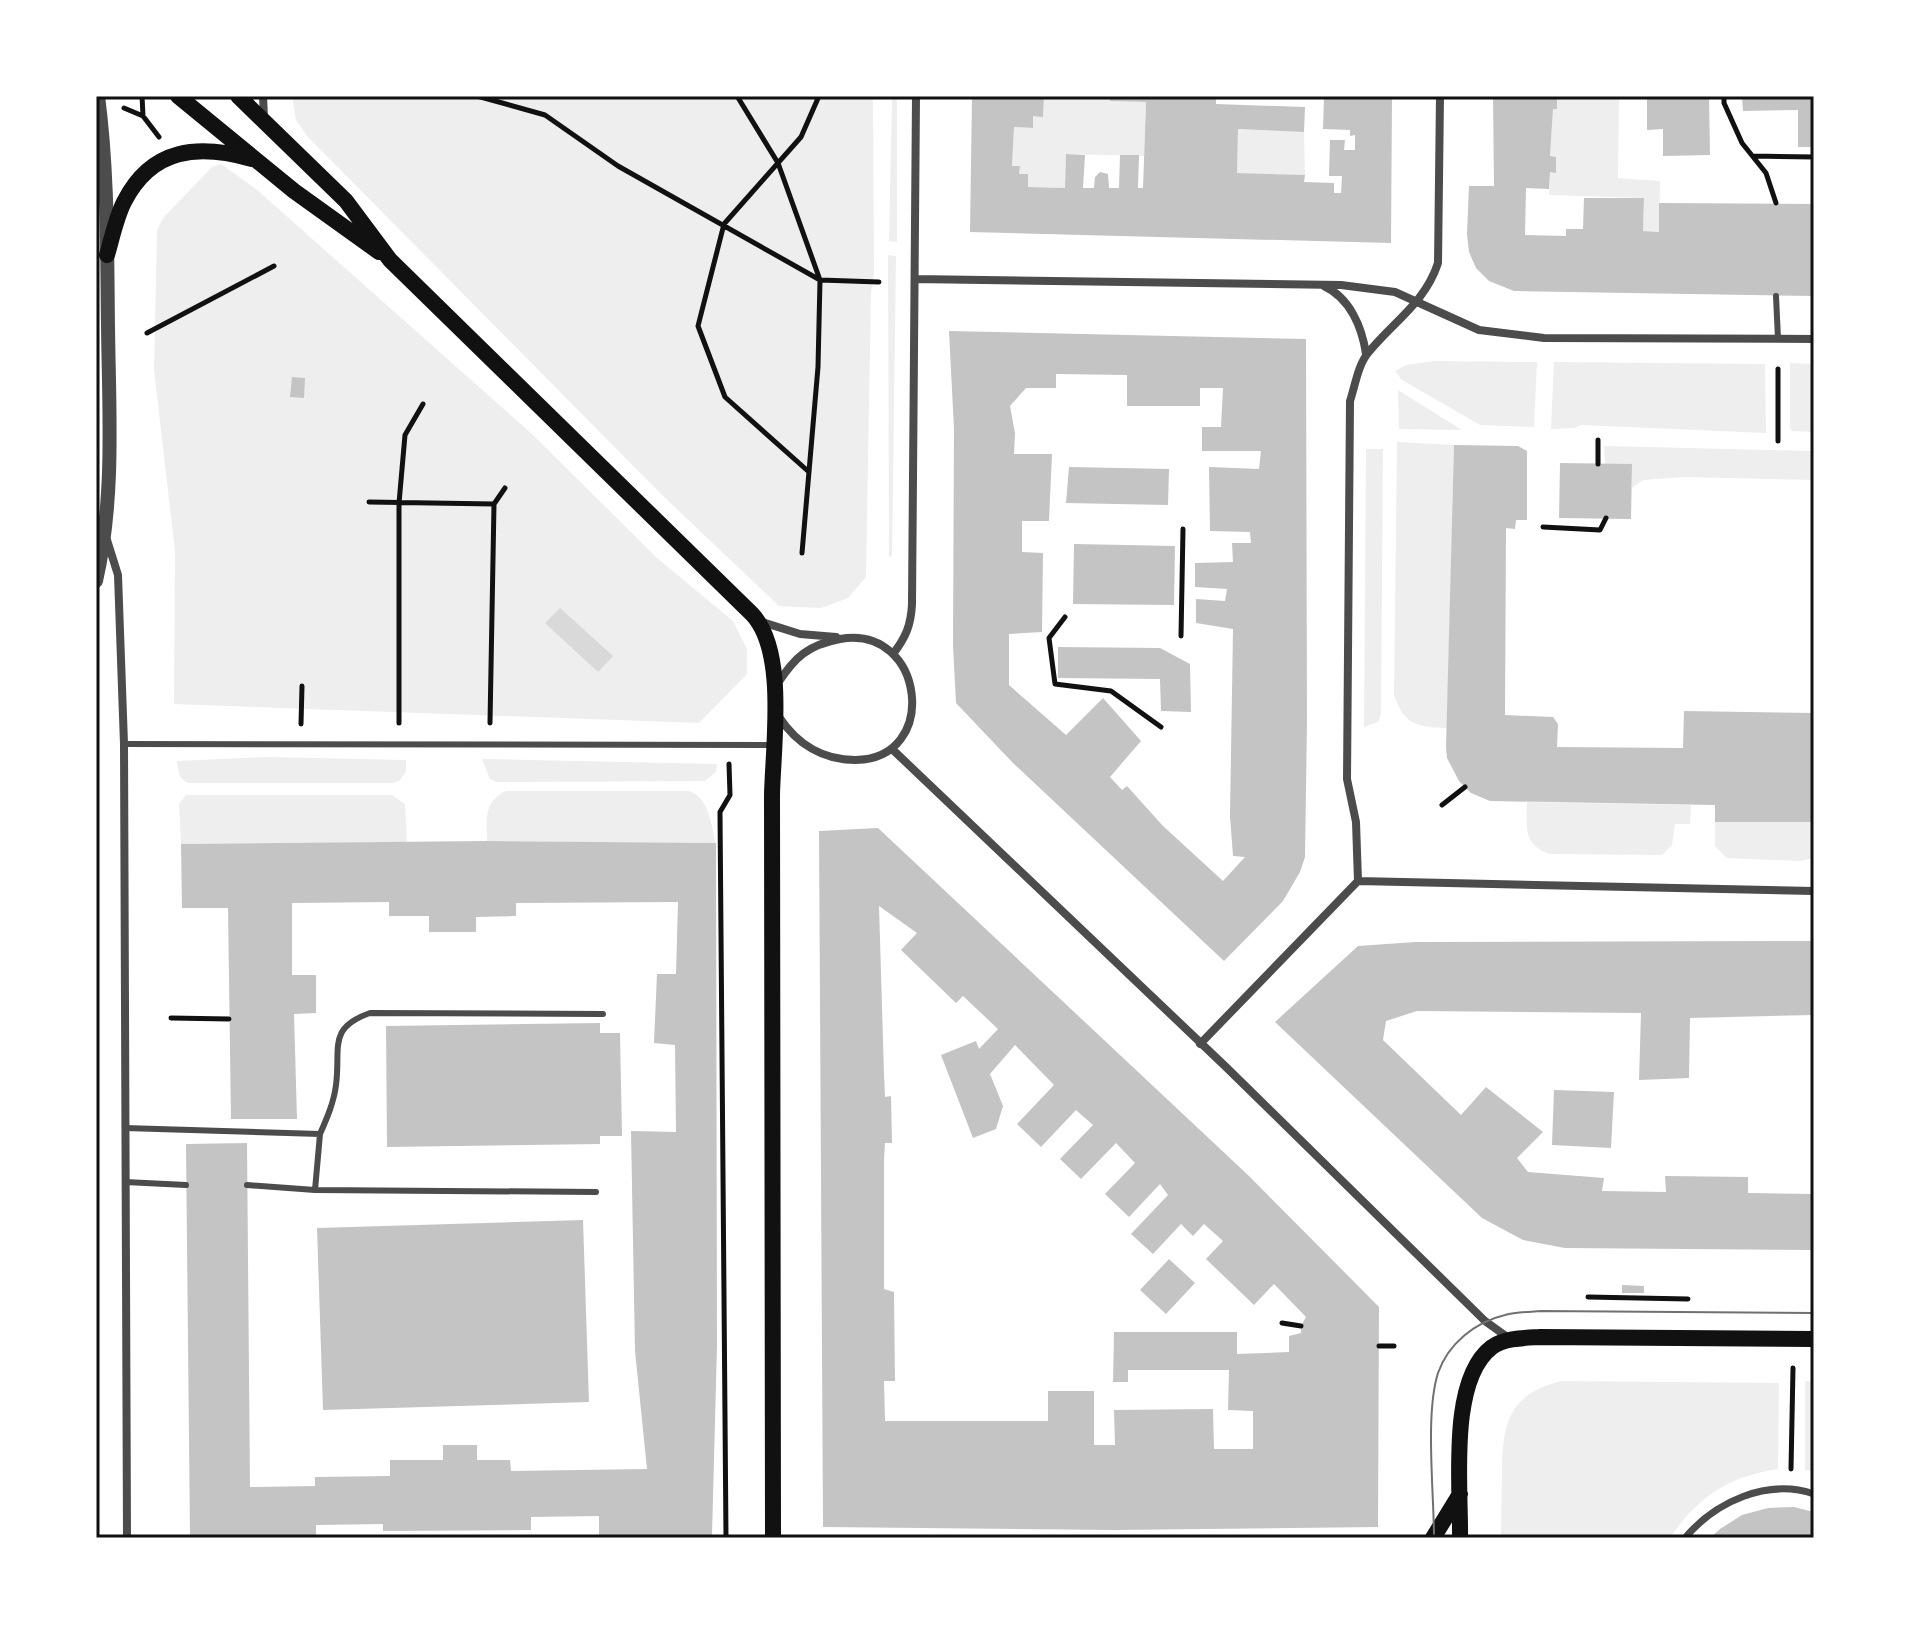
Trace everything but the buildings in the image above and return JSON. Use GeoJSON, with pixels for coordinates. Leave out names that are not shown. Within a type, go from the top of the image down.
{"type":"FeatureCollection","features":[{"type":"Feature","properties":{"kind":"main road"},"geometry":{"type":"LineString","coordinates":[[178,96],[294,191],[390,260],[758,621],[771,650],[775,688],[773,1538]]}},
{"type":"Feature","properties":{"kind":"main road"},"geometry":{"type":"LineString","coordinates":[[238,96],[346,201],[390,260]]}},
{"type":"Feature","properties":{"kind":"main road"},"geometry":{"type":"LineString","coordinates":[[107,255],[124,202],[138,181],[170,155],[209,150],[258,160]]}},
{"type":"Feature","properties":{"kind":"main road"},"geometry":{"type":"LineString","coordinates":[[1460,1538],[1460,1427],[1466,1386],[1472,1372],[1491,1348],[1511,1340],[1540,1337],[1814,1339]]}},
{"type":"Feature","properties":{"kind":"main road"},"geometry":{"type":"LineString","coordinates":[[1433,1538],[1461,1493]]}},
{"type":"Feature","properties":{"kind":"street"},"geometry":{"type":"LineString","coordinates":[[96,581],[105,535],[110,445],[107,255],[98,96]]}},
{"type":"Feature","properties":{"kind":"street"},"geometry":{"type":"LineString","coordinates":[[263,96],[265,122]]}},
{"type":"Feature","properties":{"kind":"street"},"geometry":{"type":"LineString","coordinates":[[893,654],[905,638],[911,622],[912,604],[916,96]]}},
{"type":"Feature","properties":{"kind":"street"},"geometry":{"type":"LineString","coordinates":[[1200,1044],[1358,881],[1356,822],[1347,779],[1350,401],[1366,354],[1418,301],[1438,263],[1440,96]]}},
{"type":"Feature","properties":{"kind":"street"},"geometry":{"type":"LineString","coordinates":[[915,279],[1320,284],[1385,289],[1479,330],[1501,335],[1544,338],[1814,339]]}},
{"type":"Feature","properties":{"kind":"street"},"geometry":{"type":"LineString","coordinates":[[1320,284],[1345,302],[1358,324],[1366,354]]}},
{"type":"Feature","properties":{"kind":"street"},"geometry":{"type":"LineString","coordinates":[[105,535],[118,575],[124,744],[127,1538]]}},
{"type":"Feature","properties":{"kind":"street"},"geometry":{"type":"LineString","coordinates":[[758,621],[800,634],[878,644],[893,654],[907,673],[913,698],[906,731],[892,749],[864,760],[836,760],[814,751],[794,737],[774,710]]}},
{"type":"Feature","properties":{"kind":"street"},"geometry":{"type":"LineString","coordinates":[[775,688],[800,654],[815,646],[849,638]]}},
{"type":"Feature","properties":{"kind":"street"},"geometry":{"type":"LineString","coordinates":[[892,749],[1485,1321],[1511,1340]]}},
{"type":"Feature","properties":{"kind":"street"},"geometry":{"type":"LineString","coordinates":[[1358,881],[1814,891]]}},
{"type":"Feature","properties":{"kind":"street"},"geometry":{"type":"LineString","coordinates":[[1685,1538],[1707,1515],[1733,1499],[1768,1490],[1814,1494]]}},
{"type":"Feature","properties":{"kind":"lane"},"geometry":{"type":"LineString","coordinates":[[1776,296],[1778,339]]}},
{"type":"Feature","properties":{"kind":"lane"},"geometry":{"type":"LineString","coordinates":[[124,744],[773,745]]}},
{"type":"Feature","properties":{"kind":"lane"},"geometry":{"type":"LineString","coordinates":[[315,1190],[320,1134],[332,1106],[341,1032],[349,1020],[370,1013],[603,1014]]}},
{"type":"Feature","properties":{"kind":"lane"},"geometry":{"type":"LineString","coordinates":[[125,1128],[320,1134]]}},
{"type":"Feature","properties":{"kind":"lane"},"geometry":{"type":"LineString","coordinates":[[125,1182],[186,1185]]}},
{"type":"Feature","properties":{"kind":"lane"},"geometry":{"type":"LineString","coordinates":[[247,1185],[315,1190],[596,1192]]}},
{"type":"Feature","properties":{"kind":"path"},"geometry":{"type":"LineString","coordinates":[[142,96],[143,116]]}},
{"type":"Feature","properties":{"kind":"path"},"geometry":{"type":"LineString","coordinates":[[477,96],[545,115],[618,166],[820,280],[879,282]]}},
{"type":"Feature","properties":{"kind":"path"},"geometry":{"type":"LineString","coordinates":[[737,96],[778,163],[820,280],[818,367],[802,553]]}},
{"type":"Feature","properties":{"kind":"path"},"geometry":{"type":"LineString","coordinates":[[809,473],[725,397],[698,326],[724,224],[801,137],[819,96]]}},
{"type":"Feature","properties":{"kind":"path"},"geometry":{"type":"LineString","coordinates":[[1724,96],[1724,103],[1742,143],[1766,173],[1776,203]]}},
{"type":"Feature","properties":{"kind":"path"},"geometry":{"type":"LineString","coordinates":[[124,108],[143,116],[162,142]]}},
{"type":"Feature","properties":{"kind":"path"},"geometry":{"type":"LineString","coordinates":[[1752,156],[1814,157]]}},
{"type":"Feature","properties":{"kind":"path"},"geometry":{"type":"LineString","coordinates":[[147,333],[274,266]]}},
{"type":"Feature","properties":{"kind":"path"},"geometry":{"type":"LineString","coordinates":[[1778,369],[1778,441]]}},
{"type":"Feature","properties":{"kind":"path"},"geometry":{"type":"LineString","coordinates":[[399,723],[399,503],[405,435],[423,404]]}},
{"type":"Feature","properties":{"kind":"path"},"geometry":{"type":"LineString","coordinates":[[1598,440],[1598,464]]}},
{"type":"Feature","properties":{"kind":"path"},"geometry":{"type":"LineString","coordinates":[[490,723],[494,504],[505,488]]}},
{"type":"Feature","properties":{"kind":"path"},"geometry":{"type":"LineString","coordinates":[[369,502],[494,504]]}},
{"type":"Feature","properties":{"kind":"path"},"geometry":{"type":"LineString","coordinates":[[1543,527],[1600,530],[1606,518]]}},
{"type":"Feature","properties":{"kind":"path"},"geometry":{"type":"LineString","coordinates":[[1181,636],[1183,529]]}},
{"type":"Feature","properties":{"kind":"path"},"geometry":{"type":"LineString","coordinates":[[1065,617],[1049,638],[1055,684],[1111,691],[1161,727]]}},
{"type":"Feature","properties":{"kind":"path"},"geometry":{"type":"LineString","coordinates":[[301,724],[302,686]]}},
{"type":"Feature","properties":{"kind":"path"},"geometry":{"type":"LineString","coordinates":[[726,1538],[720,812],[730,795],[729,763]]}},
{"type":"Feature","properties":{"kind":"path"},"geometry":{"type":"LineString","coordinates":[[1442,805],[1465,787]]}},
{"type":"Feature","properties":{"kind":"path"},"geometry":{"type":"LineString","coordinates":[[171,1018],[229,1019]]}},
{"type":"Feature","properties":{"kind":"path"},"geometry":{"type":"LineString","coordinates":[[1588,1297],[1688,1299]]}},
{"type":"Feature","properties":{"kind":"path"},"geometry":{"type":"LineString","coordinates":[[1282,1323],[1301,1326]]}},
{"type":"Feature","properties":{"kind":"path"},"geometry":{"type":"LineString","coordinates":[[1379,1346],[1394,1346]]}},
{"type":"Feature","properties":{"kind":"path"},"geometry":{"type":"LineString","coordinates":[[1791,1467],[1793,1368]]}},
{"type":"Feature","properties":{"kind":"shaded area"},"geometry":{"type":"Polygon","coordinates":[[[292,96],[873,96],[874,273],[871,292],[866,577],[848,598],[821,608],[779,606],[661,494],[308,137],[296,120],[292,96]]]}},
{"type":"Feature","properties":{"kind":"shaded area"},"geometry":{"type":"Polygon","coordinates":[[[892,96],[897,96],[897,242],[889,241],[892,96]]]}},
{"type":"Feature","properties":{"kind":"shaded area"},"geometry":{"type":"Polygon","coordinates":[[[1044,96],[1110,96],[1110,101],[1146,102],[1144,156],[1066,154],[1065,188],[1028,187],[1028,174],[1019,174],[1019,166],[1012,166],[1014,127],[1033,128],[1033,116],[1043,116],[1044,96]]]}},
{"type":"Feature","properties":{"kind":"shaded area"},"geometry":{"type":"Polygon","coordinates":[[[1557,96],[1619,96],[1618,178],[1660,181],[1659,232],[1643,231],[1644,198],[1549,195],[1550,172],[1556,172],[1556,157],[1550,156],[1553,109],[1557,109],[1557,96]]]}},
{"type":"Feature","properties":{"kind":"shaded area"},"geometry":{"type":"Polygon","coordinates":[[[1238,129],[1304,132],[1305,175],[1237,173],[1238,129]]]}},
{"type":"Feature","properties":{"kind":"shaded area"},"geometry":{"type":"Polygon","coordinates":[[[221,164],[256,189],[533,435],[657,558],[733,621],[747,649],[747,674],[699,723],[174,704],[175,551],[154,370],[157,230],[163,218],[212,167],[221,164]]]}},
{"type":"Feature","properties":{"kind":"shaded area"},"geometry":{"type":"Polygon","coordinates":[[[888,255],[896,256],[892,555],[889,558],[888,255]]]}},
{"type":"Feature","properties":{"kind":"shaded area"},"geometry":{"type":"Polygon","coordinates":[[[1435,361],[1537,362],[1534,427],[1480,425],[1402,380],[1395,371],[1406,365],[1435,361]]]}},
{"type":"Feature","properties":{"kind":"shaded area"},"geometry":{"type":"Polygon","coordinates":[[[1554,362],[1765,364],[1766,433],[1581,425],[1551,429],[1554,362]]]}},
{"type":"Feature","properties":{"kind":"shaded area"},"geometry":{"type":"Polygon","coordinates":[[[1790,363],[1814,364],[1814,432],[1792,431],[1790,428],[1790,363]]]}},
{"type":"Feature","properties":{"kind":"shaded area"},"geometry":{"type":"Polygon","coordinates":[[[1398,390],[1462,430],[1399,429],[1398,390]]]}},
{"type":"Feature","properties":{"kind":"shaded area"},"geometry":{"type":"Polygon","coordinates":[[[1397,442],[1454,445],[1447,728],[1413,722],[1402,712],[1394,694],[1397,442]]]}},
{"type":"Feature","properties":{"kind":"shaded area"},"geometry":{"type":"Polygon","coordinates":[[[1604,446],[1814,451],[1814,480],[1684,477],[1643,480],[1632,488],[1632,465],[1605,464],[1604,446]]]}},
{"type":"Feature","properties":{"kind":"shaded area"},"geometry":{"type":"Polygon","coordinates":[[[1366,449],[1383,449],[1381,714],[1378,722],[1364,727],[1366,449]]]}},
{"type":"Feature","properties":{"kind":"shaded area"},"geometry":{"type":"Polygon","coordinates":[[[560,608],[613,656],[598,672],[545,623],[560,608]]]}},
{"type":"Feature","properties":{"kind":"shaded area"},"geometry":{"type":"Polygon","coordinates":[[[268,757],[406,760],[406,772],[393,783],[188,783],[180,776],[177,761],[268,757]]]}},
{"type":"Feature","properties":{"kind":"shaded area"},"geometry":{"type":"Polygon","coordinates":[[[482,759],[717,764],[716,772],[705,781],[497,782],[490,779],[482,759]]]}},
{"type":"Feature","properties":{"kind":"shaded area"},"geometry":{"type":"Polygon","coordinates":[[[506,791],[689,791],[705,805],[716,843],[487,841],[490,806],[506,791]]]}},
{"type":"Feature","properties":{"kind":"shaded area"},"geometry":{"type":"Polygon","coordinates":[[[186,795],[392,795],[405,804],[407,842],[181,844],[179,804],[186,795]]]}},
{"type":"Feature","properties":{"kind":"shaded area"},"geometry":{"type":"Polygon","coordinates":[[[1527,802],[1691,805],[1690,824],[1675,824],[1672,845],[1662,855],[1549,854],[1540,850],[1530,839],[1527,802]]]}},
{"type":"Feature","properties":{"kind":"shaded area"},"geometry":{"type":"Polygon","coordinates":[[[1715,822],[1814,822],[1814,858],[1800,861],[1727,858],[1715,846],[1715,822]]]}},
{"type":"Feature","properties":{"kind":"shaded area"},"geometry":{"type":"Polygon","coordinates":[[[1561,1381],[1779,1383],[1778,1469],[1745,1477],[1716,1491],[1692,1511],[1670,1538],[1501,1538],[1503,1452],[1508,1423],[1520,1402],[1530,1393],[1561,1381]]]}},
{"type":"Feature","properties":{"kind":"shaded area"},"geometry":{"type":"Polygon","coordinates":[[[1805,1381],[1814,1382],[1814,1471],[1805,1470],[1805,1381]]]}},
{"type":"Feature","properties":{"kind":"tram line"},"geometry":{"type":"LineString","coordinates":[[1434,1538],[1431,1431],[1434,1390],[1448,1353],[1464,1336],[1483,1323],[1505,1315],[1541,1311],[1814,1313]]}}]}
